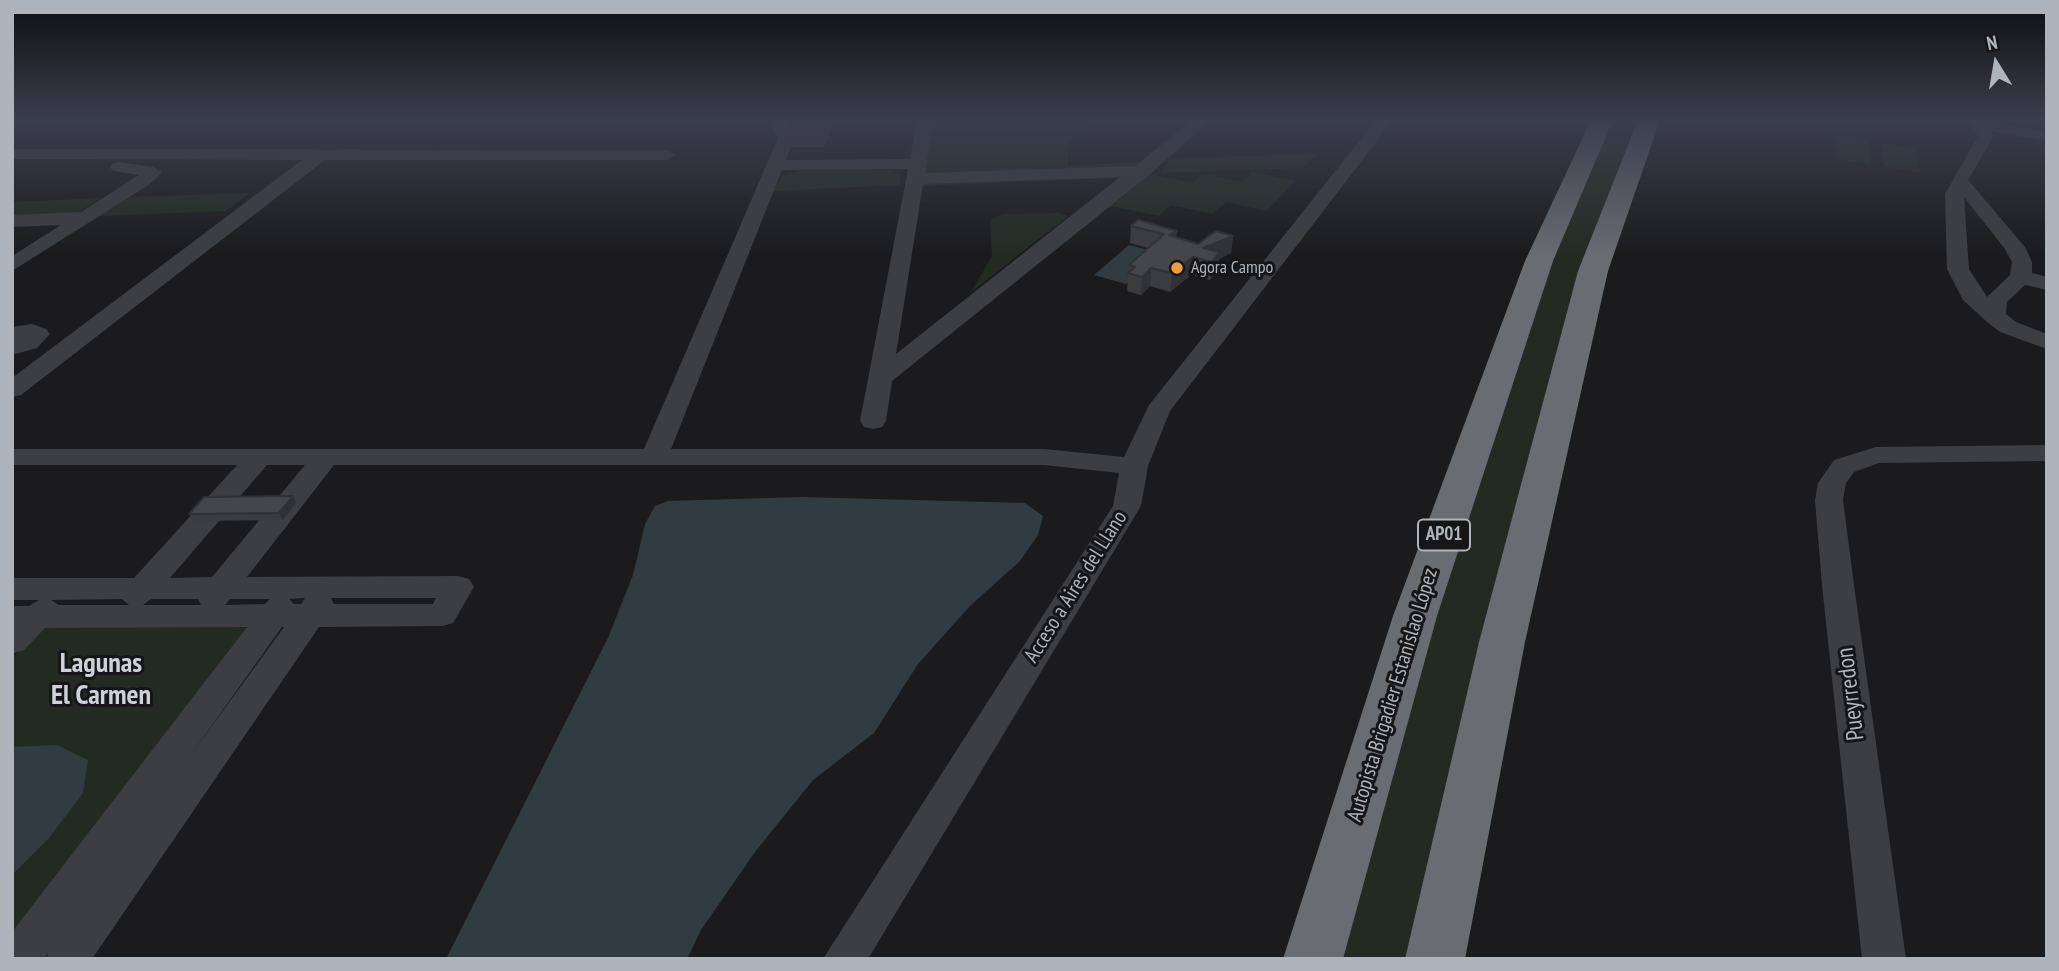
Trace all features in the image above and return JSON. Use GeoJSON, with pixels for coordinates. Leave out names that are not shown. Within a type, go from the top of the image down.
{"type":"FeatureCollection","features":[{"type":"Feature","properties":{"kind":"highway","name":"Autopista Brigadier Estanislao López"},"geometry":{"type":"LineString","coordinates":[[1313,959],[1415,616],[1539,261],[1582,165]]}},
{"type":"Feature","properties":{"kind":"highway"},"geometry":{"type":"LineString","coordinates":[[1436,959],[1502,642],[1593,271],[1632,165]]}},
{"type":"Feature","properties":{"kind":"street"},"geometry":{"type":"LineString","coordinates":[[12,390],[306,165]]}},
{"type":"Feature","properties":{"kind":"street"},"geometry":{"type":"LineString","coordinates":[[654,457],[775,165]]}},
{"type":"Feature","properties":{"kind":"street"},"geometry":{"type":"LineString","coordinates":[[781,165],[917,172],[1143,171]]}},
{"type":"Feature","properties":{"kind":"street"},"geometry":{"type":"LineString","coordinates":[[873,421],[918,165]]}},
{"type":"Feature","properties":{"kind":"street"},"geometry":{"type":"LineString","coordinates":[[880,379],[1150,165]]}},
{"type":"Feature","properties":{"kind":"street","name":"Acceso a Aires del Llano"},"geometry":{"type":"LineString","coordinates":[[844,959],[1127,506],[1135,466],[1158,410],[1350,165]]}},
{"type":"Feature","properties":{"kind":"street"},"geometry":{"type":"LineString","coordinates":[[1968,165],[1954,194],[1958,269],[1971,295],[2047,359]]}},
{"type":"Feature","properties":{"kind":"street"},"geometry":{"type":"LineString","coordinates":[[12,167],[137,167],[153,172],[12,265]]}},
{"type":"Feature","properties":{"kind":"street"},"geometry":{"type":"LineString","coordinates":[[1959,180],[2015,247],[2022,262],[2021,277],[1996,300],[2001,321]]}},
{"type":"Feature","properties":{"kind":"street"},"geometry":{"type":"LineString","coordinates":[[12,221],[83,218]]}},
{"type":"Feature","properties":{"kind":"street"},"geometry":{"type":"LineString","coordinates":[[2021,277],[2047,284]]}},
{"type":"Feature","properties":{"kind":"street"},"geometry":{"type":"LineString","coordinates":[[2001,321],[2047,342]]}},
{"type":"Feature","properties":{"kind":"street"},"geometry":{"type":"LineString","coordinates":[[12,334],[32,331],[38,334],[29,343],[12,348]]}},
{"type":"Feature","properties":{"kind":"street","name":"Pueyrredon"},"geometry":{"type":"LineString","coordinates":[[1884,959],[1829,500],[1832,483],[1844,466],[1876,455],[2047,453]]}},
{"type":"Feature","properties":{"kind":"street"},"geometry":{"type":"LineString","coordinates":[[118,617],[260,456]]}},
{"type":"Feature","properties":{"kind":"street"},"geometry":{"type":"LineString","coordinates":[[198,617],[328,456]]}},
{"type":"Feature","properties":{"kind":"street"},"geometry":{"type":"LineString","coordinates":[[12,457],[1044,457],[1135,466]]}},
{"type":"Feature","properties":{"kind":"street"},"geometry":{"type":"LineString","coordinates":[[20,603],[65,589],[220,588],[302,602]]}},
{"type":"Feature","properties":{"kind":"street"},"geometry":{"type":"LineString","coordinates":[[20,603],[118,617],[198,617],[302,602]]}},
{"type":"Feature","properties":{"kind":"street"},"geometry":{"type":"LineString","coordinates":[[18,959],[302,602]]}},
{"type":"Feature","properties":{"kind":"street"},"geometry":{"type":"LineString","coordinates":[[66,959],[302,602]]}},
{"type":"Feature","properties":{"kind":"street"},"geometry":{"type":"LineString","coordinates":[[12,642],[20,603]]}},
{"type":"Feature","properties":{"kind":"shaded area"},"geometry":{"type":"Polygon","coordinates":[[[923,165],[1135,165],[1118,178],[920,186],[923,165]]]}},
{"type":"Feature","properties":{"kind":"shaded area"},"geometry":{"type":"Polygon","coordinates":[[[1166,165],[1306,165],[1303,168],[1161,173],[1166,165]]]}},
{"type":"Feature","properties":{"kind":"shaded area"},"geometry":{"type":"Polygon","coordinates":[[[1585,165],[1632,165],[1593,271],[1435,959],[1313,959],[1415,616],[1585,165]]]}},
{"type":"Feature","properties":{"kind":"shaded area"},"geometry":{"type":"Polygon","coordinates":[[[1919,165],[1920,172],[1884,167],[1919,165]]]}},
{"type":"Feature","properties":{"kind":"shaded area"},"geometry":{"type":"Polygon","coordinates":[[[799,171],[893,171],[900,177],[900,185],[773,191],[783,176],[799,171]]]}},
{"type":"Feature","properties":{"kind":"shaded area"},"geometry":{"type":"Polygon","coordinates":[[[1252,172],[1295,181],[1267,211],[1226,202],[1213,214],[1171,205],[1159,216],[1111,206],[1150,174],[1192,183],[1203,174],[1242,182],[1252,172]]]}},
{"type":"Feature","properties":{"kind":"shaded area"},"geometry":{"type":"Polygon","coordinates":[[[250,193],[226,211],[100,216],[127,197],[250,193]]]}},
{"type":"Feature","properties":{"kind":"shaded area"},"geometry":{"type":"Polygon","coordinates":[[[101,198],[76,214],[12,219],[12,202],[101,198]]]}},
{"type":"Feature","properties":{"kind":"shaded area"},"geometry":{"type":"Polygon","coordinates":[[[1059,213],[1068,216],[971,292],[992,256],[990,220],[1003,214],[1059,213]]]}},
{"type":"Feature","properties":{"kind":"shaded area"},"geometry":{"type":"Polygon","coordinates":[[[1129,245],[1160,253],[1126,284],[1094,275],[1129,245]]]}},
{"type":"Feature","properties":{"kind":"shaded area"},"geometry":{"type":"Polygon","coordinates":[[[802,497],[1025,503],[1043,516],[1038,535],[1020,561],[970,606],[918,664],[874,733],[813,780],[755,852],[701,930],[687,959],[446,959],[608,638],[633,575],[645,524],[655,506],[668,501],[802,497]]]}},
{"type":"Feature","properties":{"kind":"shaded area"},"geometry":{"type":"Polygon","coordinates":[[[53,625],[239,625],[246,628],[12,937],[12,658],[44,629],[53,625]]]}},
{"type":"Feature","properties":{"kind":"shaded area"},"geometry":{"type":"Polygon","coordinates":[[[57,745],[88,760],[83,793],[48,839],[12,875],[12,747],[57,745]]]}},
{"type":"Feature","properties":{"kind":"building"},"geometry":{"type":"Polygon","coordinates":[[[1138,220],[1177,231],[1169,235],[1198,244],[1216,231],[1233,236],[1203,248],[1219,252],[1212,262],[1193,257],[1172,273],[1151,268],[1142,277],[1128,273],[1135,267],[1129,265],[1164,234],[1131,226],[1138,220]]]}},
{"type":"Feature","properties":{"kind":"building"},"geometry":{"type":"Polygon","coordinates":[[[293,496],[279,513],[189,514],[204,497],[293,496]]]}},
{"type":"Feature","properties":{"kind":"place","name":"Agora Campo"},"geometry":{"type":"Point","coordinates":[1177,268]}},
{"type":"Feature","properties":{"kind":"district","name":"Lagunas El Carmen"},"geometry":{"type":"Point","coordinates":[101,680]}}]}
